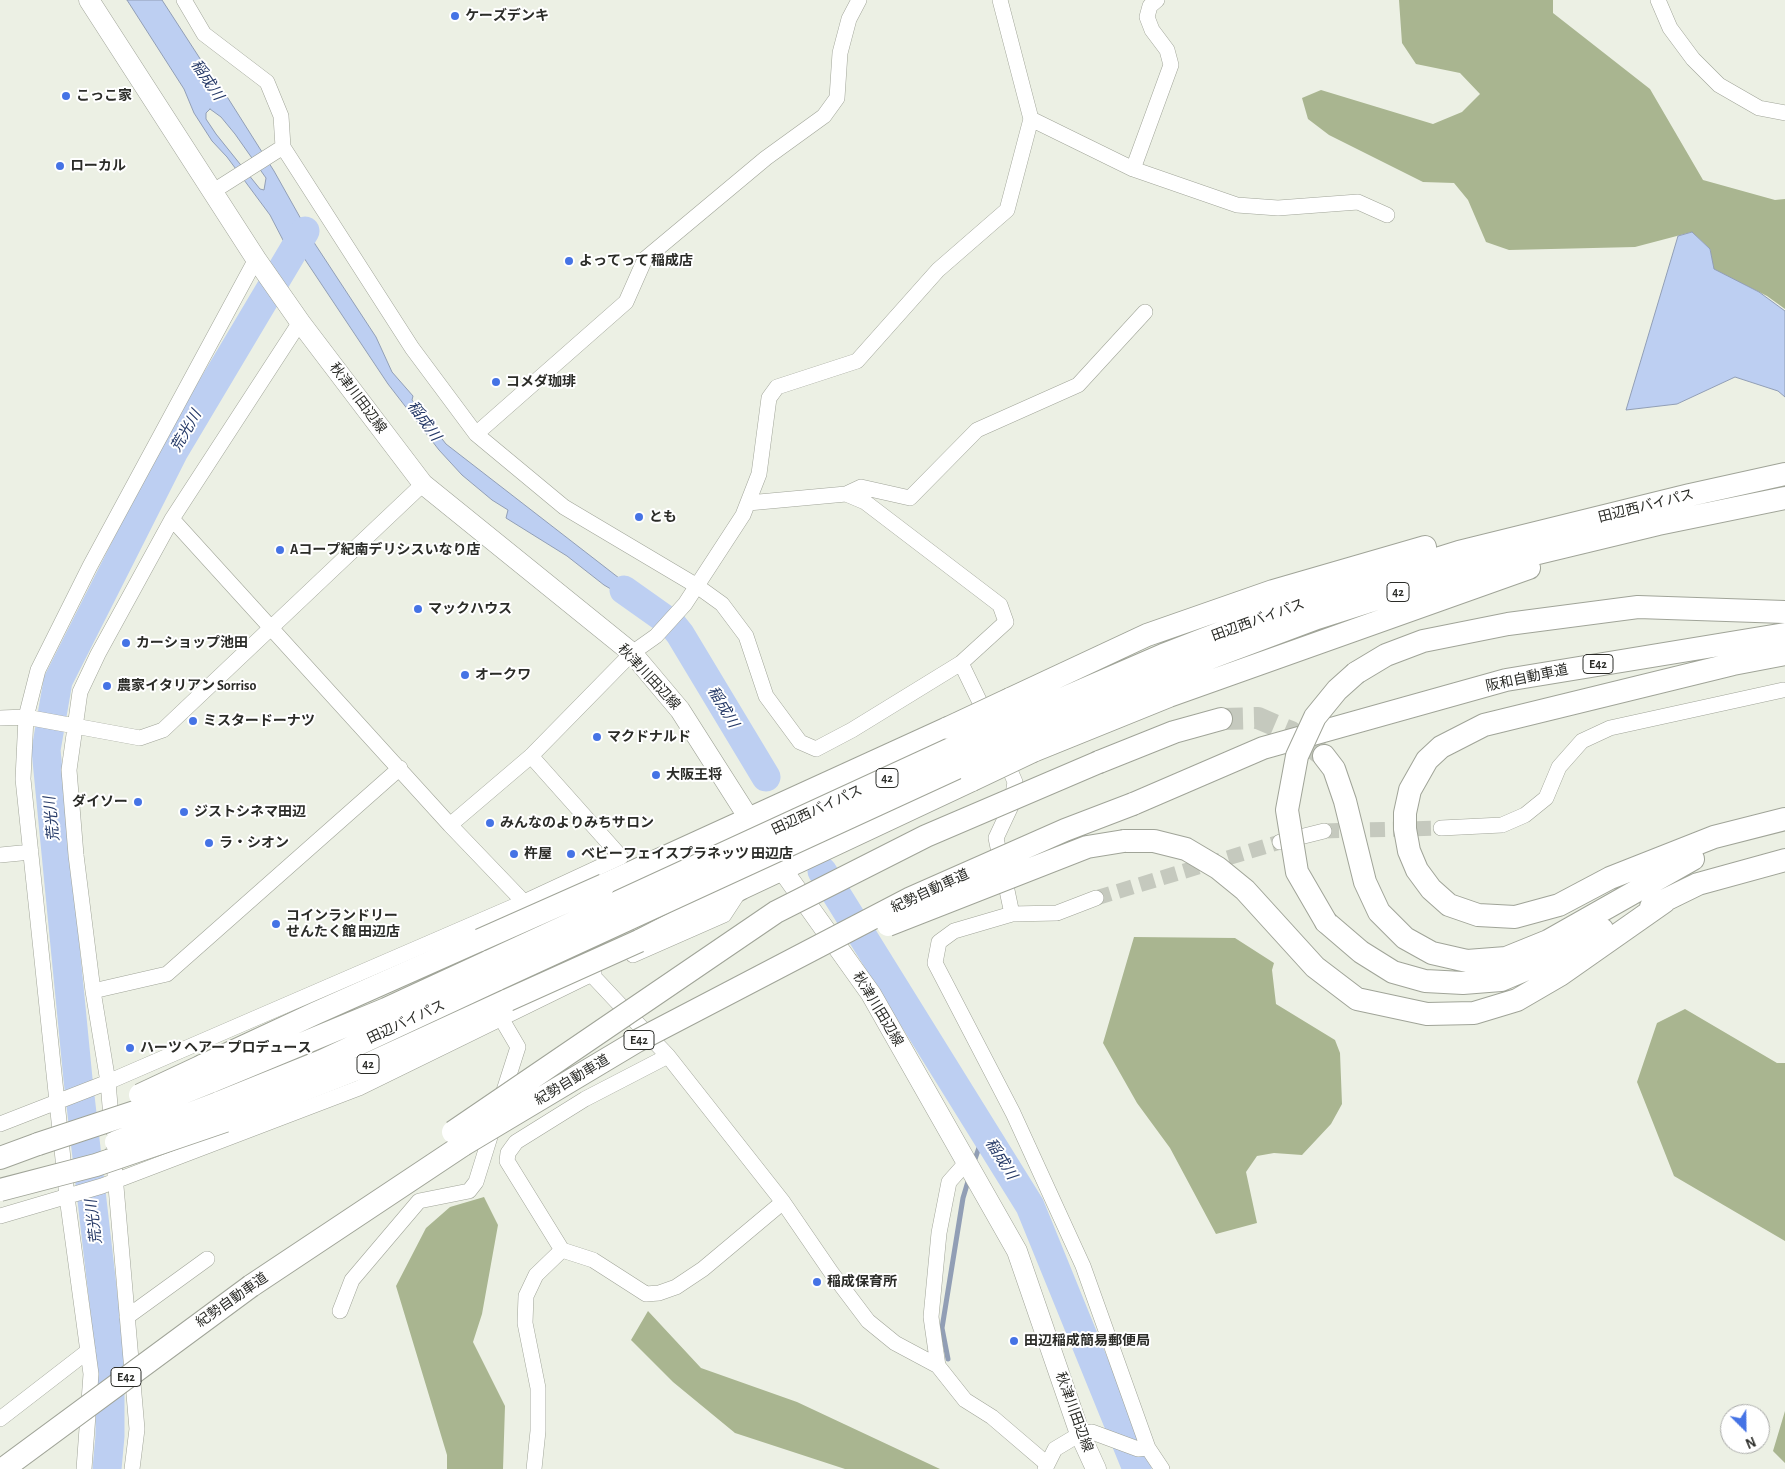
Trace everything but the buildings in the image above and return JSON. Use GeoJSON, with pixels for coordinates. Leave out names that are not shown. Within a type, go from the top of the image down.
{"type":"FeatureCollection","features":[{"type":"Feature","properties":{"kind":"highway","name":"田辺西バイパス"},"geometry":{"type":"LineString","coordinates":[[778,860],[1022,726],[1163,655],[1251,621],[1363,582],[1459,552],[1690,495],[1785,474]]}},
{"type":"Feature","properties":{"kind":"highway","name":"田辺西バイパス"},"geometry":{"type":"LineString","coordinates":[[752,828],[1022,726],[1169,696],[1658,524],[1785,498]]}},
{"type":"Feature","properties":{"kind":"highway"},"geometry":{"type":"LineString","coordinates":[[1785,612],[1638,607],[1508,624],[1423,641],[1386,655],[1356,673],[1336,690],[1315,717],[1297,756],[1288,810],[1296,872],[1326,922],[1361,952],[1393,972],[1425,981],[1463,983],[1501,980],[1546,961],[1607,926],[1664,902],[1698,884],[1785,860]]}},
{"type":"Feature","properties":{"kind":"highway","name":"阪和自動車道"},"geometry":{"type":"LineString","coordinates":[[1303,736],[1522,677],[1785,634]]}},
{"type":"Feature","properties":{"kind":"highway"},"geometry":{"type":"LineString","coordinates":[[1785,654],[1733,664],[1484,725],[1441,747],[1427,760],[1410,790],[1405,813],[1405,829],[1409,850],[1417,870],[1431,889],[1449,905],[1478,915],[1515,917],[1559,905],[1610,878],[1714,836],[1785,819]]}},
{"type":"Feature","properties":{"kind":"highway"},"geometry":{"type":"LineString","coordinates":[[458,1139],[776,912],[926,836],[1174,732],[1221,719]]}},
{"type":"Feature","properties":{"kind":"highway","name":"42"},"geometry":{"type":"LineString","coordinates":[[0,1190],[96,1165],[214,1093],[316,1013],[604,885],[752,828],[948,728],[1022,726]]}},
{"type":"Feature","properties":{"kind":"highway","name":"42"},"geometry":{"type":"LineString","coordinates":[[214,1093],[362,1067],[505,1009],[742,888],[778,860],[972,780],[1022,726]]}},
{"type":"Feature","properties":{"kind":"highway","name":"紀勢自動車道"},"geometry":{"type":"LineString","coordinates":[[3,1469],[251,1286],[458,1139],[637,1041],[911,898],[1065,830],[1133,804],[1263,748],[1303,736]]}},
{"type":"Feature","properties":{"kind":"highway"},"geometry":{"type":"LineString","coordinates":[[1324,756],[1334,769],[1345,801],[1364,882],[1379,912],[1405,938],[1432,952],[1467,961],[1506,958],[1548,941],[1678,866],[1710,852],[1785,832]]}},
{"type":"Feature","properties":{"kind":"highway","name":"田辺バイパス"},"geometry":{"type":"LineString","coordinates":[[494,970],[752,828]]}},
{"type":"Feature","properties":{"kind":"highway"},"geometry":{"type":"LineString","coordinates":[[821,945],[888,925],[1088,846],[1124,840],[1154,841],[1186,849],[1218,868],[1245,890],[1315,967],[1357,998],[1427,1014],[1474,1013],[1517,1000],[1560,975],[1664,902]]}},
{"type":"Feature","properties":{"kind":"highway","name":"田辺バイパス"},"geometry":{"type":"LineString","coordinates":[[0,1184],[140,1134],[214,1093],[386,1009],[494,970],[778,860]]}},
{"type":"Feature","properties":{"kind":"highway","name":"田辺バイパス"},"geometry":{"type":"LineString","coordinates":[[0,1158],[135,1112],[214,1093]]}},
{"type":"Feature","properties":{"kind":"main road","name":"秋津川田辺線"},"geometry":{"type":"LineString","coordinates":[[89,0],[220,187],[256,259],[300,322],[423,484],[632,653],[680,710],[752,828],[778,860],[871,994],[1017,1251],[1086,1433],[1096,1469]]}},
{"type":"Feature","properties":{"kind":"street"},"geometry":{"type":"LineString","coordinates":[[184,0],[204,34],[268,82],[282,116],[283,147],[412,348],[476,434],[564,506],[697,586],[722,604],[746,636],[766,696],[800,742],[816,749],[852,730],[961,663],[1006,622],[1000,605],[866,502],[846,494]]}},
{"type":"Feature","properties":{"kind":"street"},"geometry":{"type":"LineString","coordinates":[[476,434],[626,302],[644,259],[766,158],[824,116],[837,98],[840,53],[848,19],[859,0]]}},
{"type":"Feature","properties":{"kind":"street"},"geometry":{"type":"LineString","coordinates":[[450,825],[531,756],[632,653],[656,636],[685,604],[743,515],[759,474],[769,398],[777,387],[857,361],[932,276],[1007,210],[1031,119],[1000,0]]}},
{"type":"Feature","properties":{"kind":"street"},"geometry":{"type":"LineString","coordinates":[[1133,169],[1171,66],[1167,50],[1152,30],[1147,17],[1150,6],[1157,0]]}},
{"type":"Feature","properties":{"kind":"street"},"geometry":{"type":"LineString","coordinates":[[1658,0],[1670,28],[1693,59],[1718,85],[1759,108],[1785,113]]}},
{"type":"Feature","properties":{"kind":"street"},"geometry":{"type":"LineString","coordinates":[[1031,119],[1133,169],[1237,205],[1278,208],[1358,202],[1387,215]]}},
{"type":"Feature","properties":{"kind":"street"},"geometry":{"type":"LineString","coordinates":[[220,187],[283,147]]}},
{"type":"Feature","properties":{"kind":"street"},"geometry":{"type":"LineString","coordinates":[[84,1469],[91,1374],[67,1197],[23,779],[30,718],[38,670],[82,583],[256,259]]}},
{"type":"Feature","properties":{"kind":"street"},"geometry":{"type":"LineString","coordinates":[[748,503],[846,494],[861,487],[910,498],[977,430],[1078,385],[1144,312]]}},
{"type":"Feature","properties":{"kind":"street"},"geometry":{"type":"LineString","coordinates":[[132,1469],[136,1429],[127,1316],[109,1183],[108,1082],[93,991],[76,855],[69,770],[69,726],[80,692],[98,654],[172,519],[300,322]]}},
{"type":"Feature","properties":{"kind":"street"},"geometry":{"type":"LineString","coordinates":[[0,718],[30,718],[140,738],[163,730],[423,484]]}},
{"type":"Feature","properties":{"kind":"street"},"geometry":{"type":"LineString","coordinates":[[172,519],[450,825],[668,1056],[784,1202],[831,1272],[868,1321],[894,1343],[938,1366],[965,1400],[992,1417],[1046,1466],[1055,1448],[1086,1433],[1143,1449]]}},
{"type":"Feature","properties":{"kind":"street"},"geometry":{"type":"LineString","coordinates":[[961,663],[1016,782],[1011,806],[996,838],[1012,914]]}},
{"type":"Feature","properties":{"kind":"street"},"geometry":{"type":"LineString","coordinates":[[1441,828],[1502,825],[1525,816],[1546,798],[1559,767],[1582,741],[1610,728],[1783,690]]}},
{"type":"Feature","properties":{"kind":"street"},"geometry":{"type":"LineString","coordinates":[[0,1124],[108,1082],[524,902],[621,857],[531,756]]}},
{"type":"Feature","properties":{"kind":"street"},"geometry":{"type":"LineString","coordinates":[[93,991],[168,974],[400,768]]}},
{"type":"Feature","properties":{"kind":"street"},"geometry":{"type":"LineString","coordinates":[[1280,842],[1324,831]]}},
{"type":"Feature","properties":{"kind":"street"},"geometry":{"type":"LineString","coordinates":[[0,855],[31,852]]}},
{"type":"Feature","properties":{"kind":"street"},"geometry":{"type":"LineString","coordinates":[[0,1216],[109,1183],[359,1088],[505,1009],[591,974],[724,915],[742,888]]}},
{"type":"Feature","properties":{"kind":"street"},"geometry":{"type":"LineString","coordinates":[[1096,898],[1057,913],[1012,914],[954,931],[939,942],[935,964],[1013,1113],[1083,1266],[1143,1449],[1162,1469]]}},
{"type":"Feature","properties":{"kind":"street"},"geometry":{"type":"LineString","coordinates":[[340,1311],[352,1280],[419,1201],[469,1191],[476,1182],[518,1047],[505,1009]]}},
{"type":"Feature","properties":{"kind":"street"},"geometry":{"type":"LineString","coordinates":[[668,1056],[585,1098],[516,1142],[508,1152],[507,1161],[562,1250],[593,1260],[646,1294],[659,1293],[676,1287],[703,1269],[784,1202]]}},
{"type":"Feature","properties":{"kind":"street"},"geometry":{"type":"LineString","coordinates":[[938,1366],[931,1316],[939,1233],[949,1182],[966,1164]]}},
{"type":"Feature","properties":{"kind":"street"},"geometry":{"type":"LineString","coordinates":[[534,1469],[538,1431],[538,1388],[526,1323],[526,1296],[536,1275],[562,1250]]}},
{"type":"Feature","properties":{"kind":"street"},"geometry":{"type":"LineString","coordinates":[[127,1316],[207,1259]]}},
{"type":"Feature","properties":{"kind":"street"},"geometry":{"type":"LineString","coordinates":[[0,1419],[88,1350]]}},
{"type":"Feature","properties":{"kind":"green space"},"geometry":{"type":"Polygon","coordinates":[[[1399,0],[1553,0],[1553,13],[1650,89],[1703,180],[1775,200],[1785,199],[1785,309],[1767,296],[1713,269],[1710,249],[1692,232],[1635,247],[1509,250],[1486,242],[1468,200],[1454,183],[1423,182],[1329,135],[1308,119],[1302,98],[1321,90],[1433,124],[1462,112],[1480,94],[1460,73],[1416,64],[1402,43],[1399,0]]]}},
{"type":"Feature","properties":{"kind":"green space"},"geometry":{"type":"Polygon","coordinates":[[[1134,937],[1235,938],[1274,963],[1272,970],[1276,1004],[1335,1040],[1340,1053],[1342,1104],[1331,1124],[1302,1155],[1274,1153],[1257,1156],[1246,1172],[1257,1223],[1216,1234],[1170,1148],[1137,1103],[1103,1043],[1134,937]]]}},
{"type":"Feature","properties":{"kind":"green space"},"geometry":{"type":"Polygon","coordinates":[[[1685,1009],[1777,1063],[1785,1063],[1785,1241],[1674,1176],[1637,1082],[1657,1023],[1685,1009]]]}},
{"type":"Feature","properties":{"kind":"green space"},"geometry":{"type":"Polygon","coordinates":[[[484,1197],[498,1225],[482,1314],[473,1342],[505,1406],[503,1469],[447,1469],[447,1455],[396,1286],[426,1228],[450,1207],[484,1197]]]}},
{"type":"Feature","properties":{"kind":"green space"},"geometry":{"type":"Polygon","coordinates":[[[648,1311],[701,1368],[797,1402],[940,1469],[845,1469],[735,1433],[673,1382],[631,1340],[648,1311]]]}},
{"type":"Feature","properties":{"kind":"green space"},"geometry":{"type":"Polygon","coordinates":[[[1785,1411],[1785,1463],[1773,1451],[1785,1411]]]}},
{"type":"Feature","properties":{"kind":"water"},"geometry":{"type":"Polygon","coordinates":[[[127,0],[162,0],[274,171],[315,244],[376,337],[392,372],[413,396],[412,400],[446,444],[659,609],[655,615],[604,585],[567,556],[506,518],[508,510],[492,500],[462,475],[439,450],[388,384],[298,249],[294,245],[291,248],[294,270],[292,271],[282,258],[284,242],[270,215],[227,157],[212,141],[194,113],[184,89],[127,0]],[[210,109],[206,113],[206,119],[216,134],[260,189],[264,190],[266,178],[221,117],[210,109]]]}},
{"type":"Feature","properties":{"kind":"water"},"geometry":{"type":"Polygon","coordinates":[[[1692,232],[1710,249],[1714,269],[1759,292],[1785,311],[1785,397],[1778,391],[1735,377],[1677,404],[1626,410],[1678,236],[1692,232]]]}},
{"type":"Feature","properties":{"kind":"waterway","name":"荒光川"},"geometry":{"type":"LineString","coordinates":[[107,1469],[110,1436],[110,1356],[78,1079],[46,750],[58,681],[174,451],[305,231]]}},
{"type":"Feature","properties":{"kind":"waterway","name":"稲成川"},"geometry":{"type":"LineString","coordinates":[[624,590],[672,624],[680,634],[766,777]]}},
{"type":"Feature","properties":{"kind":"waterway","name":"稲成川"},"geometry":{"type":"LineString","coordinates":[[822,871],[1030,1206],[1137,1469]]}},
{"type":"Feature","properties":{"kind":"waterway"},"geometry":{"type":"LineString","coordinates":[[974,1162],[984,1133]]}},
{"type":"Feature","properties":{"kind":"waterway"},"geometry":{"type":"LineString","coordinates":[[948,1359],[942,1328],[963,1198],[969,1178]]}},
{"type":"Feature","properties":{"kind":"tunnel"},"geometry":{"type":"LineString","coordinates":[[1221,719],[1258,718],[1291,732],[1324,756]]}},
{"type":"Feature","properties":{"kind":"tunnel"},"geometry":{"type":"LineString","coordinates":[[1324,831],[1441,828]]}},
{"type":"Feature","properties":{"kind":"tunnel"},"geometry":{"type":"LineString","coordinates":[[1096,898],[1280,842]]}},
{"type":"Feature","properties":{"kind":"place","name":"ケーズデンキ"},"geometry":{"type":"Point","coordinates":[455,16]}},
{"type":"Feature","properties":{"kind":"place","name":"こっこ家"},"geometry":{"type":"Point","coordinates":[66,96]}},
{"type":"Feature","properties":{"kind":"place","name":"ローカル"},"geometry":{"type":"Point","coordinates":[60,166]}},
{"type":"Feature","properties":{"kind":"place","name":"よってって 稲成店"},"geometry":{"type":"Point","coordinates":[569,261]}},
{"type":"Feature","properties":{"kind":"place","name":"コメダ珈琲"},"geometry":{"type":"Point","coordinates":[496,382]}},
{"type":"Feature","properties":{"kind":"place","name":"とも"},"geometry":{"type":"Point","coordinates":[639,517]}},
{"type":"Feature","properties":{"kind":"place","name":"Aコープ紀南デリシスいなり店"},"geometry":{"type":"Point","coordinates":[280,550]}},
{"type":"Feature","properties":{"kind":"place","name":"マックハウス"},"geometry":{"type":"Point","coordinates":[418,609]}},
{"type":"Feature","properties":{"kind":"place","name":"カーショップ池田"},"geometry":{"type":"Point","coordinates":[126,643]}},
{"type":"Feature","properties":{"kind":"place","name":"オークワ"},"geometry":{"type":"Point","coordinates":[465,675]}},
{"type":"Feature","properties":{"kind":"place","name":"農家イタリアン Sorriso"},"geometry":{"type":"Point","coordinates":[107,686]}},
{"type":"Feature","properties":{"kind":"place","name":"ミスタードーナツ"},"geometry":{"type":"Point","coordinates":[193,721]}},
{"type":"Feature","properties":{"kind":"place","name":"マクドナルド"},"geometry":{"type":"Point","coordinates":[597,737]}},
{"type":"Feature","properties":{"kind":"place","name":"大阪王将"},"geometry":{"type":"Point","coordinates":[656,775]}},
{"type":"Feature","properties":{"kind":"place","name":"ダイソー"},"geometry":{"type":"Point","coordinates":[138,802]}},
{"type":"Feature","properties":{"kind":"place","name":"ジストシネマ田辺"},"geometry":{"type":"Point","coordinates":[184,812]}},
{"type":"Feature","properties":{"kind":"place","name":"みんなのよりみちサロン"},"geometry":{"type":"Point","coordinates":[490,823]}},
{"type":"Feature","properties":{"kind":"place","name":"ラ・シオン"},"geometry":{"type":"Point","coordinates":[209,843]}},
{"type":"Feature","properties":{"kind":"place","name":"杵屋"},"geometry":{"type":"Point","coordinates":[514,854]}},
{"type":"Feature","properties":{"kind":"place","name":"ベビーフェイスプラネッツ 田辺店"},"geometry":{"type":"Point","coordinates":[571,854]}},
{"type":"Feature","properties":{"kind":"place","name":"コインランドリー せんたく館 田辺店"},"geometry":{"type":"Point","coordinates":[276,924]}},
{"type":"Feature","properties":{"kind":"place","name":"ハーツ ヘアー プロデュース"},"geometry":{"type":"Point","coordinates":[130,1048]}},
{"type":"Feature","properties":{"kind":"place","name":"稲成保育所"},"geometry":{"type":"Point","coordinates":[817,1282]}},
{"type":"Feature","properties":{"kind":"place","name":"田辺稲成簡易郵便局"},"geometry":{"type":"Point","coordinates":[1014,1341]}}]}
